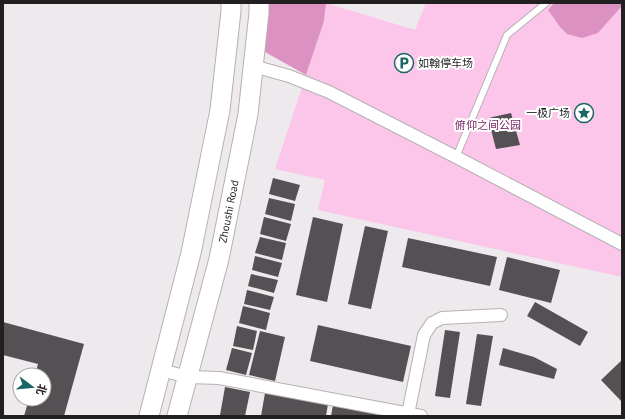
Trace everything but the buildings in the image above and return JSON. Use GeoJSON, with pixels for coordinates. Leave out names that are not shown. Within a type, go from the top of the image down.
{"type":"FeatureCollection","features":[{"type":"Feature","properties":{"kind":"main road"},"geometry":{"type":"LineString","coordinates":[[149,416],[191,253],[220,110],[231,11],[230,3]]}},
{"type":"Feature","properties":{"kind":"main road","name":"Zhoushi Road"},"geometry":{"type":"LineString","coordinates":[[177,416],[218,259],[248,114],[259,3]]}},
{"type":"Feature","properties":{"kind":"street"},"geometry":{"type":"LineString","coordinates":[[253,66],[289,76],[321,89],[456,157],[622,244]]}},
{"type":"Feature","properties":{"kind":"street"},"geometry":{"type":"LineString","coordinates":[[408,414],[424,335],[432,323],[442,318],[501,315]]}},
{"type":"Feature","properties":{"kind":"street"},"geometry":{"type":"LineString","coordinates":[[161,370],[188,377],[219,378],[421,416]]}},
{"type":"Feature","properties":{"kind":"lane"},"geometry":{"type":"LineString","coordinates":[[456,157],[507,35],[546,3]]}},
{"type":"Feature","properties":{"kind":"green space","name":"俯仰之间公园"},"geometry":{"type":"Polygon","coordinates":[[[326,3],[415,30],[426,3],[554,3],[548,10],[567,34],[598,33],[622,6],[622,277],[318,210],[325,180],[275,169],[324,21],[326,3]]]}},
{"type":"Feature","properties":{"kind":"shaded area"},"geometry":{"type":"Polygon","coordinates":[[[267,3],[326,3],[324,21],[306,75],[265,52],[267,3]]]}},
{"type":"Feature","properties":{"kind":"shaded area"},"geometry":{"type":"Polygon","coordinates":[[[554,3],[622,3],[622,6],[598,33],[582,38],[567,34],[560,27],[548,10],[554,3]]]}},
{"type":"Feature","properties":{"kind":"place","name":"如翰停车场"},"geometry":{"type":"Point","coordinates":[404,63]}},
{"type":"Feature","properties":{"kind":"place","name":"一极广场"},"geometry":{"type":"Point","coordinates":[584,113]}}]}
